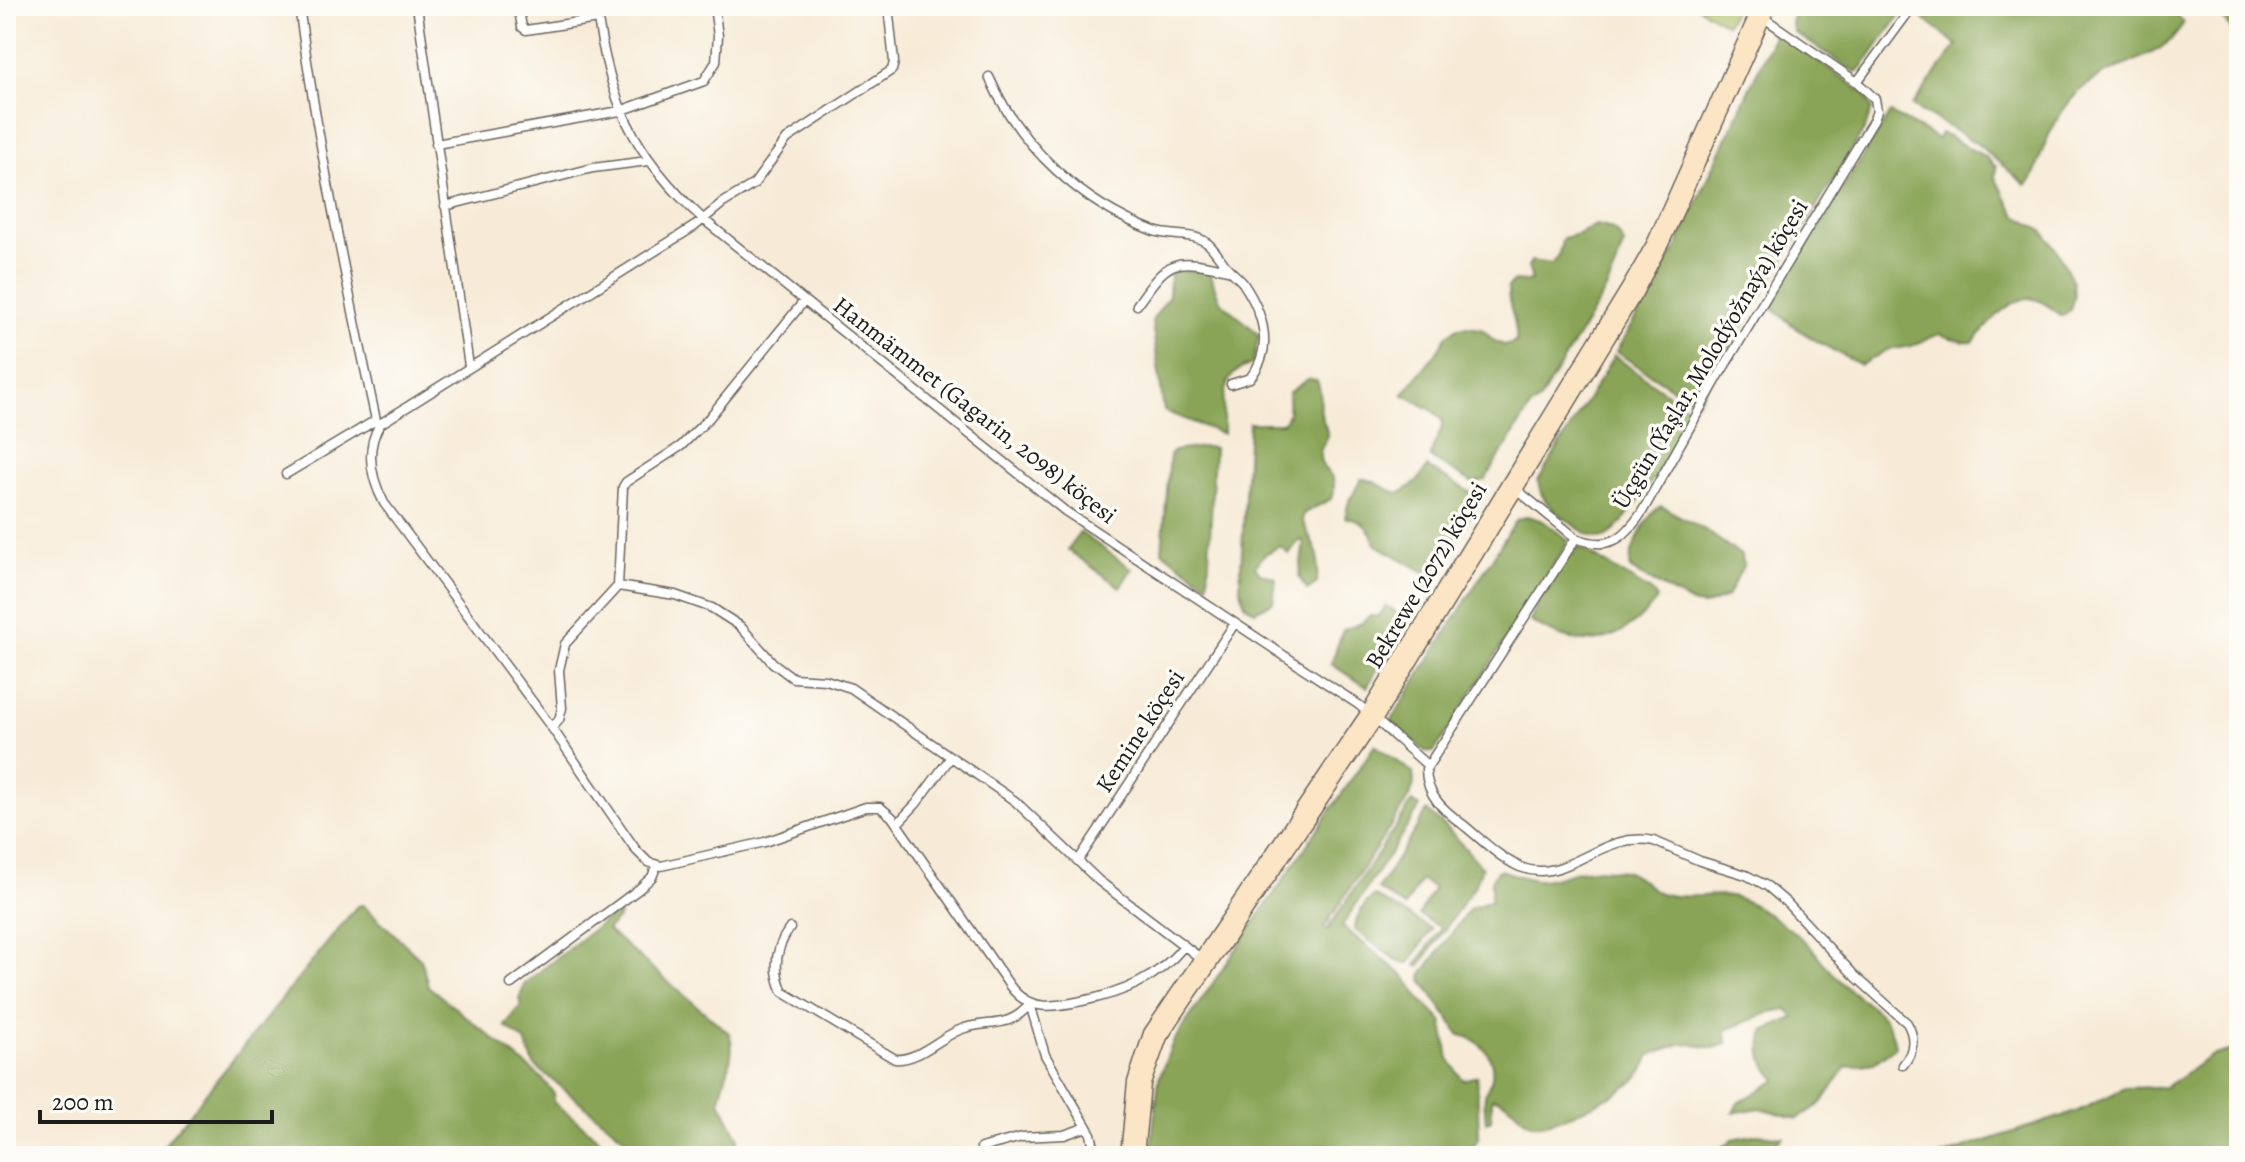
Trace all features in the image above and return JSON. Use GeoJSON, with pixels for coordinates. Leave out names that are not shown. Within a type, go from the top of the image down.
{"type":"FeatureCollection","features":[{"type":"Feature","properties":{"kind":"main road","name":"Bekrewe (2072) köçesi"},"geometry":{"type":"LineString","coordinates":[[1127,1156],[1134,1082],[1150,1033],[1205,962],[1372,716],[1636,293],[1663,242],[1765,10]]}},
{"type":"Feature","properties":{"kind":"main road","name":"Bekrewe (2072) köçesi"},"geometry":{"type":"LineString","coordinates":[[1372,716],[1642,264],[1765,10]]}},
{"type":"Feature","properties":{"kind":"main road","name":"Bekrewe (2072) köçesi"},"geometry":{"type":"LineString","coordinates":[[1137,1156],[1144,1084],[1151,1060],[1205,962]]}},
{"type":"Feature","properties":{"kind":"street"},"geometry":{"type":"LineString","coordinates":[[286,474],[376,420],[313,109],[299,6]]}},
{"type":"Feature","properties":{"kind":"street"},"geometry":{"type":"LineString","coordinates":[[417,6],[469,366]]}},
{"type":"Feature","properties":{"kind":"street"},"geometry":{"type":"LineString","coordinates":[[518,6],[522,27],[526,30],[598,19]]}},
{"type":"Feature","properties":{"kind":"street","name":"Hanmämmet (Gagarin, 2098) köçesi"},"geometry":{"type":"LineString","coordinates":[[596,6],[607,71],[620,111],[648,161],[667,185],[703,219],[1065,511],[1372,716],[1427,765]]}},
{"type":"Feature","properties":{"kind":"street"},"geometry":{"type":"LineString","coordinates":[[436,144],[620,111],[696,85],[709,76],[716,62],[718,36],[714,6]]}},
{"type":"Feature","properties":{"kind":"street"},"geometry":{"type":"LineString","coordinates":[[888,6],[894,62],[892,70],[787,139],[754,184],[380,424],[372,444],[375,482],[384,503],[552,728],[640,856],[657,865],[765,842],[866,807],[884,809],[1010,986],[1030,1004],[1045,1055],[1087,1127],[1096,1156]]}},
{"type":"Feature","properties":{"kind":"street"},"geometry":{"type":"LineString","coordinates":[[1765,10],[1857,82],[1913,6]]}},
{"type":"Feature","properties":{"kind":"street"},"geometry":{"type":"LineString","coordinates":[[989,77],[1010,119],[1030,146],[1051,166],[1089,195],[1138,224],[1156,232],[1207,242],[1243,284],[1266,340],[1255,372],[1242,382],[1231,384]]}},
{"type":"Feature","properties":{"kind":"street","name":"Üçgün (Ýaşlar, Molodýožnaýa) köçesi"},"geometry":{"type":"LineString","coordinates":[[1576,538],[1595,544],[1611,542],[1632,526],[1642,512],[1718,377],[1874,119],[1877,111],[1875,99],[1857,82]]}},
{"type":"Feature","properties":{"kind":"street"},"geometry":{"type":"LineString","coordinates":[[445,206],[593,168],[648,161]]}},
{"type":"Feature","properties":{"kind":"street"},"geometry":{"type":"LineString","coordinates":[[1137,305],[1156,278],[1172,264],[1196,264],[1229,270]]}},
{"type":"Feature","properties":{"kind":"street"},"geometry":{"type":"LineString","coordinates":[[552,728],[559,720],[562,708],[559,670],[565,644],[618,586],[623,487],[681,446],[700,427],[804,301]]}},
{"type":"Feature","properties":{"kind":"street"},"geometry":{"type":"LineString","coordinates":[[1516,489],[1576,538],[1427,765],[1428,788],[1437,803],[1501,855],[1526,869],[1554,870],[1617,841],[1637,839],[1654,841],[1758,881],[1787,903],[1836,956],[1907,1023],[1912,1033],[1912,1048],[1903,1065]]}},
{"type":"Feature","properties":{"kind":"street"},"geometry":{"type":"LineString","coordinates":[[618,586],[675,595],[719,611],[740,626],[788,675],[798,680],[836,682],[851,688],[1015,801],[1099,881],[1205,962]]}},
{"type":"Feature","properties":{"kind":"street","name":"Kemine köçesi"},"geometry":{"type":"LineString","coordinates":[[1078,861],[1235,623]]}},
{"type":"Feature","properties":{"kind":"street"},"geometry":{"type":"LineString","coordinates":[[897,824],[951,757]]}},
{"type":"Feature","properties":{"kind":"street"},"geometry":{"type":"LineString","coordinates":[[511,984],[639,889],[652,877],[657,865]]}},
{"type":"Feature","properties":{"kind":"street"},"geometry":{"type":"LineString","coordinates":[[790,928],[778,948],[777,957],[783,992],[895,1059],[907,1058],[968,1027],[1011,1021],[1030,1004]]}},
{"type":"Feature","properties":{"kind":"street"},"geometry":{"type":"LineString","coordinates":[[1030,1004],[1050,1007],[1126,990],[1159,971],[1184,946]]}},
{"type":"Feature","properties":{"kind":"street"},"geometry":{"type":"LineString","coordinates":[[981,1148],[1022,1137],[1064,1135],[1087,1127]]}},
{"type":"Feature","properties":{"kind":"green space"},"geometry":{"type":"Polygon","coordinates":[[[1696,6],[1737,6],[1726,24],[1696,6]]]}},
{"type":"Feature","properties":{"kind":"green space"},"geometry":{"type":"Polygon","coordinates":[[[1798,6],[1905,8],[1856,73],[1794,32],[1791,21],[1798,6]]]}},
{"type":"Feature","properties":{"kind":"green space"},"geometry":{"type":"Polygon","coordinates":[[[1921,6],[2166,6],[2184,22],[2165,45],[2108,72],[2075,95],[2053,126],[2035,174],[2026,185],[1976,143],[1912,106],[1957,45],[1916,13],[1921,6]]]}},
{"type":"Feature","properties":{"kind":"green space"},"geometry":{"type":"Polygon","coordinates":[[[2211,6],[2239,6],[2239,38],[2211,6]]]}},
{"type":"Feature","properties":{"kind":"green space"},"geometry":{"type":"Polygon","coordinates":[[[1776,31],[1864,93],[1872,109],[1865,128],[1696,403],[1616,352],[1676,248],[1776,31]]]}},
{"type":"Feature","properties":{"kind":"green space"},"geometry":{"type":"Polygon","coordinates":[[[1890,113],[1938,139],[1941,133],[1986,157],[1996,167],[1995,178],[2016,215],[2044,232],[2058,252],[2073,282],[2074,296],[2070,310],[2062,316],[2041,302],[2025,299],[1999,313],[1973,342],[1939,334],[1911,346],[1887,350],[1861,365],[1802,332],[1780,315],[1771,305],[1774,297],[1890,113]]]}},
{"type":"Feature","properties":{"kind":"green space"},"geometry":{"type":"Polygon","coordinates":[[[1596,225],[1613,230],[1624,244],[1607,288],[1539,401],[1530,408],[1485,480],[1473,483],[1431,458],[1442,420],[1433,411],[1403,394],[1447,335],[1458,328],[1483,330],[1505,346],[1516,342],[1508,287],[1514,281],[1532,279],[1528,267],[1531,261],[1552,264],[1558,257],[1563,238],[1596,225]]]}},
{"type":"Feature","properties":{"kind":"green space"},"geometry":{"type":"Polygon","coordinates":[[[1178,271],[1210,272],[1219,298],[1259,336],[1253,363],[1236,372],[1227,385],[1223,434],[1164,411],[1152,321],[1169,296],[1170,275],[1178,271]]]}},
{"type":"Feature","properties":{"kind":"green space"},"geometry":{"type":"Polygon","coordinates":[[[1614,356],[1691,410],[1667,457],[1639,499],[1614,531],[1600,538],[1584,532],[1551,507],[1544,499],[1538,481],[1614,356]]]}},
{"type":"Feature","properties":{"kind":"green space"},"geometry":{"type":"Polygon","coordinates":[[[1308,379],[1317,381],[1319,387],[1321,414],[1327,434],[1320,451],[1321,461],[1334,482],[1331,499],[1304,513],[1302,520],[1318,555],[1317,583],[1307,590],[1299,577],[1304,542],[1299,540],[1289,554],[1280,546],[1265,554],[1255,566],[1260,573],[1276,578],[1273,602],[1255,611],[1245,605],[1240,586],[1249,423],[1282,423],[1288,413],[1288,393],[1308,379]]]}},
{"type":"Feature","properties":{"kind":"green space"},"geometry":{"type":"Polygon","coordinates":[[[1214,448],[1208,584],[1162,551],[1170,455],[1174,451],[1214,448]]]}},
{"type":"Feature","properties":{"kind":"green space"},"geometry":{"type":"Polygon","coordinates":[[[1427,467],[1480,498],[1433,577],[1375,544],[1371,533],[1361,522],[1345,518],[1348,504],[1361,479],[1400,493],[1417,482],[1427,467]]]}},
{"type":"Feature","properties":{"kind":"green space"},"geometry":{"type":"Polygon","coordinates":[[[1661,506],[1705,530],[1742,556],[1743,566],[1727,597],[1704,606],[1695,605],[1631,570],[1630,563],[1639,535],[1650,516],[1661,506]]]}},
{"type":"Feature","properties":{"kind":"green space"},"geometry":{"type":"Polygon","coordinates":[[[1528,516],[1543,521],[1568,540],[1566,545],[1434,752],[1425,751],[1391,721],[1516,520],[1528,516]]]}},
{"type":"Feature","properties":{"kind":"green space"},"geometry":{"type":"Polygon","coordinates":[[[1080,532],[1132,569],[1120,587],[1068,550],[1080,532]]]}},
{"type":"Feature","properties":{"kind":"green space"},"geometry":{"type":"Polygon","coordinates":[[[1579,547],[1652,592],[1657,599],[1635,622],[1609,637],[1583,641],[1570,639],[1530,621],[1551,581],[1579,547]]]}},
{"type":"Feature","properties":{"kind":"green space"},"geometry":{"type":"Polygon","coordinates":[[[1386,606],[1405,618],[1404,624],[1367,687],[1331,664],[1343,630],[1362,623],[1369,616],[1379,616],[1386,606]]]}},
{"type":"Feature","properties":{"kind":"green space"},"geometry":{"type":"Polygon","coordinates":[[[1375,745],[1413,773],[1414,784],[1410,796],[1324,928],[1327,930],[1412,802],[1420,807],[1342,926],[1405,977],[1421,1000],[1442,1021],[1449,1059],[1463,1080],[1477,1076],[1479,1137],[1467,1156],[1150,1156],[1159,1078],[1173,1042],[1375,745]]]}},
{"type":"Feature","properties":{"kind":"green space"},"geometry":{"type":"Polygon","coordinates":[[[1427,811],[1482,867],[1475,885],[1419,967],[1416,965],[1441,928],[1419,915],[1434,888],[1421,880],[1405,907],[1378,889],[1427,811]]]}},
{"type":"Feature","properties":{"kind":"green space"},"geometry":{"type":"Polygon","coordinates":[[[1501,870],[1542,880],[1583,870],[1624,871],[1663,894],[1739,898],[1775,919],[1809,945],[1843,984],[1883,1017],[1895,1047],[1874,1063],[1846,1067],[1822,1103],[1798,1119],[1760,1108],[1733,1113],[1738,1103],[1777,1080],[1763,1057],[1762,1038],[1764,1031],[1794,1018],[1787,1009],[1726,1030],[1727,1044],[1713,1048],[1683,1043],[1650,1055],[1644,1069],[1627,1086],[1554,1121],[1533,1124],[1505,1102],[1492,1098],[1491,1120],[1486,1122],[1485,1095],[1492,1069],[1489,1056],[1474,1040],[1460,1035],[1422,980],[1422,974],[1470,908],[1491,901],[1491,881],[1501,870]]]}},
{"type":"Feature","properties":{"kind":"green space"},"geometry":{"type":"Polygon","coordinates":[[[1375,896],[1432,929],[1409,963],[1399,962],[1355,930],[1361,911],[1375,896]]]}},
{"type":"Feature","properties":{"kind":"green space"},"geometry":{"type":"Polygon","coordinates":[[[363,905],[421,959],[428,986],[542,1078],[554,1094],[554,1102],[620,1156],[155,1156],[357,906],[363,905]]]}},
{"type":"Feature","properties":{"kind":"green space"},"geometry":{"type":"Polygon","coordinates":[[[617,911],[620,916],[607,930],[729,1033],[731,1058],[720,1101],[739,1138],[733,1156],[647,1156],[534,1065],[525,1041],[505,1026],[521,1005],[519,999],[525,983],[617,911]]]}},
{"type":"Feature","properties":{"kind":"green space"},"geometry":{"type":"Polygon","coordinates":[[[2239,1048],[2239,1156],[2200,1156],[2191,1152],[2187,1156],[1940,1156],[2078,1111],[2125,1088],[2165,1087],[2211,1056],[2239,1048]]]}},
{"type":"Feature","properties":{"kind":"green space"},"geometry":{"type":"Polygon","coordinates":[[[1757,1134],[1783,1137],[1760,1156],[1711,1156],[1733,1139],[1757,1134]]]}}]}
